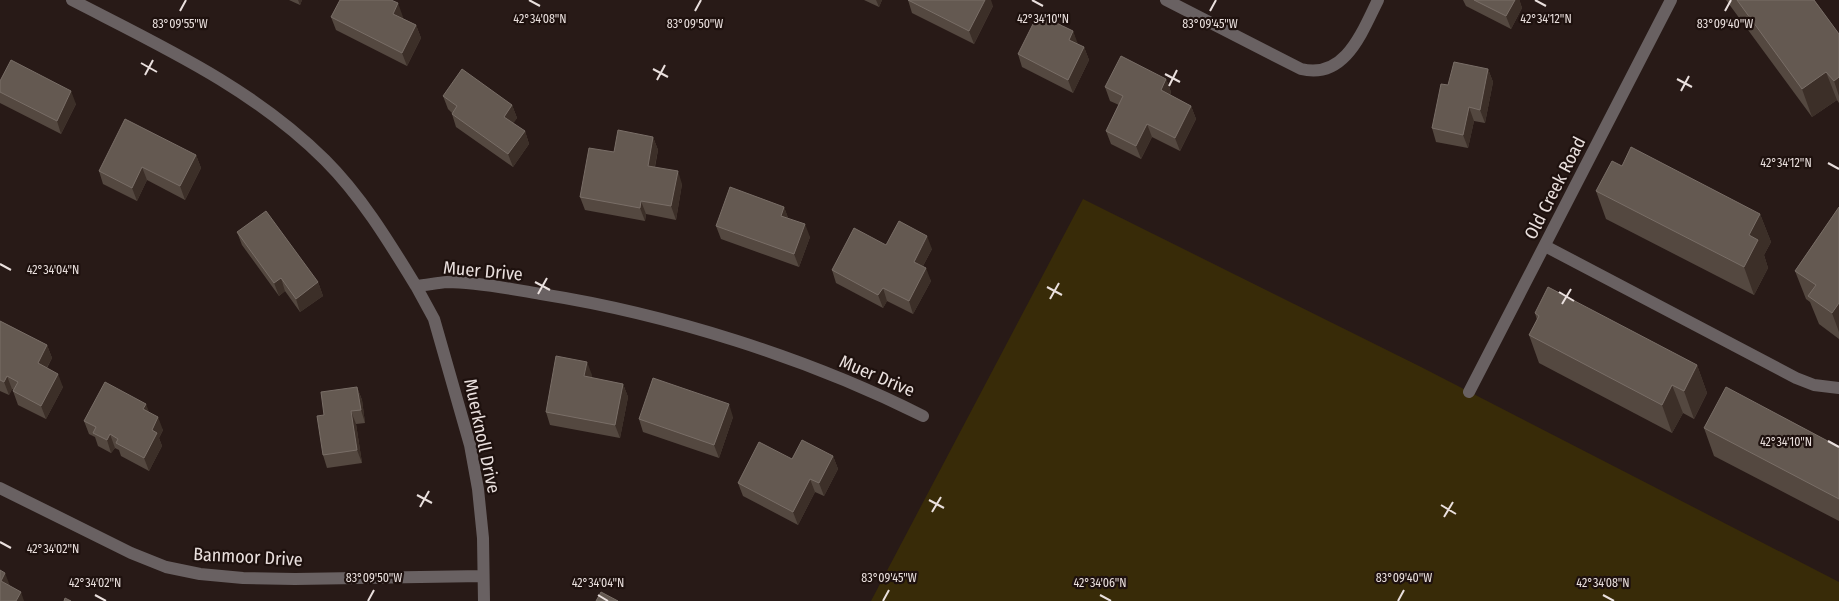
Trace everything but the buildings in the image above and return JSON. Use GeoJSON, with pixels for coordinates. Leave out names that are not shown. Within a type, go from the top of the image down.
{"type":"FeatureCollection","features":[{"type":"Feature","properties":{"kind":"street"},"geometry":{"type":"LineString","coordinates":[[72,0],[220,78],[282,121],[326,160],[374,218],[416,286]]}},
{"type":"Feature","properties":{"kind":"street"},"geometry":{"type":"LineString","coordinates":[[1166,0],[1301,69],[1313,72],[1333,66],[1350,51],[1358,40],[1378,0]]}},
{"type":"Feature","properties":{"kind":"street","name":"Old Creek Road"},"geometry":{"type":"LineString","coordinates":[[1470,392],[1671,0]]}},
{"type":"Feature","properties":{"kind":"street"},"geometry":{"type":"LineString","coordinates":[[1545,246],[1796,378],[1814,385],[1839,388]]}},
{"type":"Feature","properties":{"kind":"street","name":"Muer Drive"},"geometry":{"type":"LineString","coordinates":[[416,286],[446,282],[483,285],[566,298],[643,316],[766,352],[842,379],[923,416]]}},
{"type":"Feature","properties":{"kind":"street","name":"Muerknoll Drive"},"geometry":{"type":"LineString","coordinates":[[416,286],[434,319],[470,445],[478,489],[483,538],[484,601]]}},
{"type":"Feature","properties":{"kind":"street","name":"Banmoor Drive"},"geometry":{"type":"LineString","coordinates":[[0,488],[131,554],[166,567],[200,574],[286,579],[483,576]]}},
{"type":"Feature","properties":{"kind":"shaded area"},"geometry":{"type":"Polygon","coordinates":[[[1083,199],[1421,367],[1839,582],[1839,601],[871,601],[1083,199]]]}}]}
